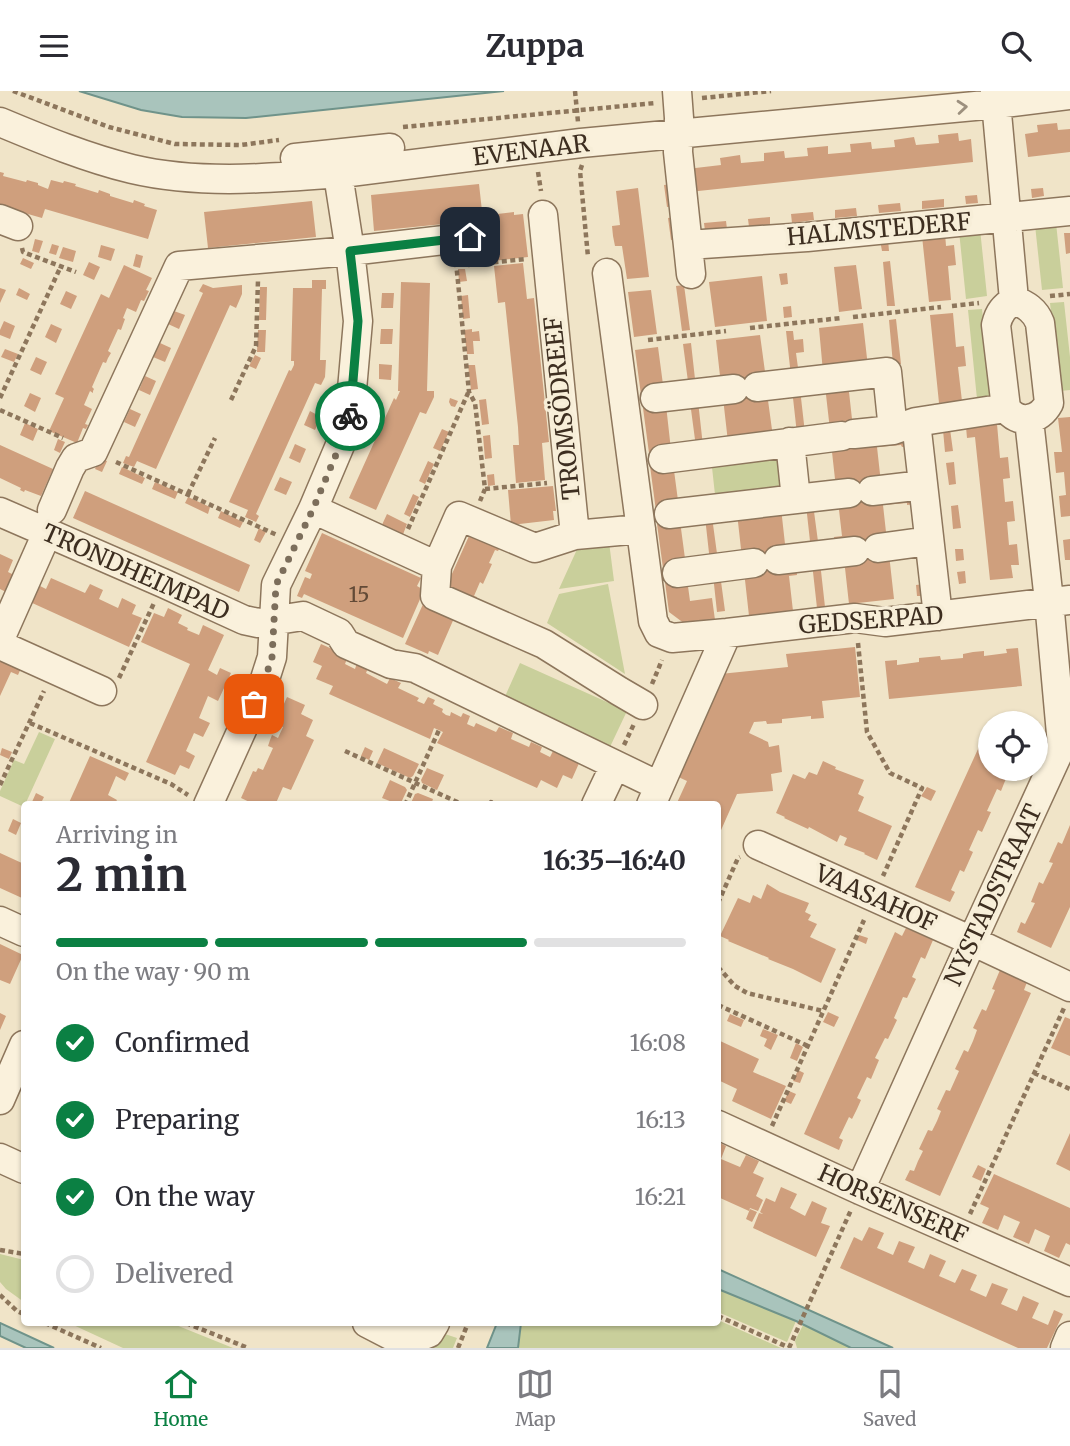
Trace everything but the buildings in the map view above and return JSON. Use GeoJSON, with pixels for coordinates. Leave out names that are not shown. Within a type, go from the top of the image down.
{"type":"FeatureCollection","features":[{"type":"Feature","properties":{"kind":"street","name":"EVENAAR"},"geometry":{"type":"LineString","coordinates":[[0,122],[60,147],[133,169],[188,177],[296,176],[340,171],[678,111],[936,91]]}},
{"type":"Feature","properties":{"kind":"street","name":"EVENAAR"},"geometry":{"type":"LineString","coordinates":[[678,111],[1070,95]]}},
{"type":"Feature","properties":{"kind":"street"},"geometry":{"type":"LineString","coordinates":[[995,98],[1014,300]]}},
{"type":"Feature","properties":{"kind":"street","name":"EVENAAR"},"geometry":{"type":"LineString","coordinates":[[0,109],[72,139],[142,159],[186,165],[340,171]]}},
{"type":"Feature","properties":{"kind":"street"},"geometry":{"type":"LineString","coordinates":[[678,111],[677,152],[691,274]]}},
{"type":"Feature","properties":{"kind":"street"},"geometry":{"type":"LineString","coordinates":[[200,801],[265,679],[272,657],[276,585],[313,509],[349,424],[358,321],[340,171]]}},
{"type":"Feature","properties":{"kind":"street","name":"HALMSTEDERF"},"geometry":{"type":"LineString","coordinates":[[688,245],[807,237],[1070,211]]}},
{"type":"Feature","properties":{"kind":"street","name":"TROMSÖDREEF"},"geometry":{"type":"LineString","coordinates":[[543,215],[575,535],[652,518],[923,485]]}},
{"type":"Feature","properties":{"kind":"street"},"geometry":{"type":"LineString","coordinates":[[0,639],[70,467],[76,458],[93,452],[179,267],[350,251],[460,247]]}},
{"type":"Feature","properties":{"kind":"street"},"geometry":{"type":"LineString","coordinates":[[607,275],[641,400],[652,518],[663,574],[929,541]]}},
{"type":"Feature","properties":{"kind":"street","name":"NYSTADSTRAAT"},"geometry":{"type":"LineString","coordinates":[[860,1190],[1062,745],[1059,601],[1038,409],[1040,323],[1038,316],[1031,309],[1014,300],[1003,308],[996,325],[1038,409]]}},
{"type":"Feature","properties":{"kind":"street"},"geometry":{"type":"LineString","coordinates":[[641,400],[887,372],[923,485],[938,616]]}},
{"type":"Feature","properties":{"kind":"street"},"geometry":{"type":"LineString","coordinates":[[648,460],[1038,409]]}},
{"type":"Feature","properties":{"kind":"street"},"geometry":{"type":"LineString","coordinates":[[790,442],[796,499]]}},
{"type":"Feature","properties":{"kind":"street"},"geometry":{"type":"LineString","coordinates":[[313,509],[437,566]]}},
{"type":"Feature","properties":{"kind":"street","name":"TRONDHEIMPAD"},"geometry":{"type":"LineString","coordinates":[[0,512],[50,521],[163,583],[244,620],[258,623],[303,617],[339,633],[346,644],[391,664],[475,686],[490,704],[499,710],[615,765],[655,796]]}},
{"type":"Feature","properties":{"kind":"street"},"geometry":{"type":"LineString","coordinates":[[575,535],[534,548],[459,516],[437,566],[435,596],[544,644],[643,705]]}},
{"type":"Feature","properties":{"kind":"street","name":"GEDSERPAD"},"geometry":{"type":"LineString","coordinates":[[663,574],[653,621],[659,633],[672,638],[839,619],[885,622],[1059,601]]}},
{"type":"Feature","properties":{"kind":"street"},"geometry":{"type":"LineString","coordinates":[[655,796],[727,633]]}},
{"type":"Feature","properties":{"kind":"street"},"geometry":{"type":"LineString","coordinates":[[0,645],[102,691]]}},
{"type":"Feature","properties":{"kind":"street"},"geometry":{"type":"LineString","coordinates":[[598,801],[615,765]]}},
{"type":"Feature","properties":{"kind":"street","name":"VAASAHOF"},"geometry":{"type":"LineString","coordinates":[[758,845],[972,941],[1067,996]]}},
{"type":"Feature","properties":{"kind":"street"},"geometry":{"type":"LineString","coordinates":[[0,921],[21,931]]}},
{"type":"Feature","properties":{"kind":"street"},"geometry":{"type":"LineString","coordinates":[[0,1100],[21,1052]]}},
{"type":"Feature","properties":{"kind":"street","name":"HORSENSERF"},"geometry":{"type":"LineString","coordinates":[[721,1126],[1070,1282]]}},
{"type":"Feature","properties":{"kind":"street"},"geometry":{"type":"LineString","coordinates":[[0,1158],[21,1168]]}},
{"type":"Feature","properties":{"kind":"street"},"geometry":{"type":"LineString","coordinates":[[373,1326],[408,1341],[429,1333],[433,1326]]}},
{"type":"Feature","properties":{"kind":"street"},"geometry":{"type":"LineString","coordinates":[[1065,1348],[1070,1336]]}},
{"type":"Feature","properties":{"kind":"path"},"geometry":{"type":"LineString","coordinates":[[13,91],[109,127],[175,144],[241,145],[282,140]]}},
{"type":"Feature","properties":{"kind":"path"},"geometry":{"type":"LineString","coordinates":[[575,91],[577,112]]}},
{"type":"Feature","properties":{"kind":"path","name":"EVENAAR"},"geometry":{"type":"LineString","coordinates":[[391,128],[577,112],[678,111],[771,91]]}},
{"type":"Feature","properties":{"kind":"path"},"geometry":{"type":"LineString","coordinates":[[583,160],[580,171],[590,279],[607,275]]}},
{"type":"Feature","properties":{"kind":"path"},"geometry":{"type":"LineString","coordinates":[[9,223],[23,253],[76,272]]}},
{"type":"Feature","properties":{"kind":"path"},"geometry":{"type":"LineString","coordinates":[[472,521],[485,489],[475,403],[469,392],[460,247],[547,257]]}},
{"type":"Feature","properties":{"kind":"path"},"geometry":{"type":"LineString","coordinates":[[231,400],[256,346],[258,260]]}},
{"type":"Feature","properties":{"kind":"path"},"geometry":{"type":"LineString","coordinates":[[0,398],[61,266]]}},
{"type":"Feature","properties":{"kind":"path"},"geometry":{"type":"LineString","coordinates":[[852,317],[941,307]]}},
{"type":"Feature","properties":{"kind":"path"},"geometry":{"type":"LineString","coordinates":[[750,328],[841,318]]}},
{"type":"Feature","properties":{"kind":"path"},"geometry":{"type":"LineString","coordinates":[[648,340],[726,331]]}},
{"type":"Feature","properties":{"kind":"path"},"geometry":{"type":"LineString","coordinates":[[400,548],[469,392]]}},
{"type":"Feature","properties":{"kind":"path"},"geometry":{"type":"LineString","coordinates":[[0,409],[296,544]]}},
{"type":"Feature","properties":{"kind":"path"},"geometry":{"type":"LineString","coordinates":[[188,494],[215,438]]}},
{"type":"Feature","properties":{"kind":"path"},"geometry":{"type":"LineString","coordinates":[[485,489],[570,480]]}},
{"type":"Feature","properties":{"kind":"path"},"geometry":{"type":"LineString","coordinates":[[102,691],[119,677],[163,583]]}},
{"type":"Feature","properties":{"kind":"path"},"geometry":{"type":"LineString","coordinates":[[0,785],[54,669]]}},
{"type":"Feature","properties":{"kind":"path"},"geometry":{"type":"LineString","coordinates":[[30,723],[171,784],[200,801]]}},
{"type":"Feature","properties":{"kind":"path"},"geometry":{"type":"LineString","coordinates":[[407,801],[439,730]]}},
{"type":"Feature","properties":{"kind":"path"},"geometry":{"type":"LineString","coordinates":[[345,751],[455,801]]}},
{"type":"Feature","properties":{"kind":"path"},"geometry":{"type":"LineString","coordinates":[[721,896],[738,858],[758,845]]}},
{"type":"Feature","properties":{"kind":"path"},"geometry":{"type":"LineString","coordinates":[[721,970],[747,993],[823,1011]]}},
{"type":"Feature","properties":{"kind":"path"},"geometry":{"type":"LineString","coordinates":[[961,1234],[1067,996]]}},
{"type":"Feature","properties":{"kind":"path"},"geometry":{"type":"LineString","coordinates":[[721,1006],[808,1046]]}},
{"type":"Feature","properties":{"kind":"path"},"geometry":{"type":"LineString","coordinates":[[1034,1073],[1070,1089]]}},
{"type":"Feature","properties":{"kind":"path"},"geometry":{"type":"LineString","coordinates":[[721,1317],[790,1348],[860,1190]]}},
{"type":"Feature","properties":{"kind":"path"},"geometry":{"type":"LineString","coordinates":[[0,1250],[21,1254]]}},
{"type":"Feature","properties":{"kind":"path"},"geometry":{"type":"LineString","coordinates":[[0,1295],[21,1313]]}},
{"type":"Feature","properties":{"kind":"path"},"geometry":{"type":"LineString","coordinates":[[52,1326],[101,1348]]}},
{"type":"Feature","properties":{"kind":"path"},"geometry":{"type":"LineString","coordinates":[[193,1326],[248,1348]]}},
{"type":"Feature","properties":{"kind":"path"},"geometry":{"type":"LineString","coordinates":[[458,1348],[467,1326]]}},
{"type":"Feature","properties":{"kind":"green space"},"geometry":{"type":"Polygon","coordinates":[[[1056,223],[1063,288],[1042,290],[1035,225],[1056,223]]]}},
{"type":"Feature","properties":{"kind":"green space"},"geometry":{"type":"Polygon","coordinates":[[[980,229],[987,296],[966,299],[959,231],[980,229]]]}},
{"type":"Feature","properties":{"kind":"green space"},"geometry":{"type":"Polygon","coordinates":[[[1064,302],[1070,357],[1070,390],[1060,391],[1050,303],[1064,302]]]}},
{"type":"Feature","properties":{"kind":"green space"},"geometry":{"type":"Polygon","coordinates":[[[982,309],[991,397],[977,399],[968,310],[982,309]]]}},
{"type":"Feature","properties":{"kind":"green space"},"geometry":{"type":"Polygon","coordinates":[[[785,449],[791,496],[716,504],[711,458],[785,449]]]}},
{"type":"Feature","properties":{"kind":"green space"},"geometry":{"type":"Polygon","coordinates":[[[609,542],[614,581],[559,589],[579,545],[609,542]]]}},
{"type":"Feature","properties":{"kind":"green space"},"geometry":{"type":"Polygon","coordinates":[[[608,584],[625,674],[547,623],[559,594],[608,584]]]}},
{"type":"Feature","properties":{"kind":"green space"},"geometry":{"type":"Polygon","coordinates":[[[520,663],[627,711],[609,749],[503,701],[520,663]]]}},
{"type":"Feature","properties":{"kind":"green space"},"geometry":{"type":"Polygon","coordinates":[[[39,732],[55,739],[27,801],[21,801],[21,806],[0,796],[0,791],[14,760],[24,764],[39,732]]]}},
{"type":"Feature","properties":{"kind":"green space"},"geometry":{"type":"Polygon","coordinates":[[[0,1254],[21,1259],[21,1300],[0,1282],[0,1254]]]}},
{"type":"Feature","properties":{"kind":"green space"},"geometry":{"type":"Polygon","coordinates":[[[721,1290],[796,1321],[787,1342],[721,1313],[721,1290]]]}},
{"type":"Feature","properties":{"kind":"green space"},"geometry":{"type":"Polygon","coordinates":[[[721,1321],[781,1348],[518,1348],[521,1326],[721,1326],[721,1321]]]}},
{"type":"Feature","properties":{"kind":"green space"},"geometry":{"type":"Polygon","coordinates":[[[803,1325],[851,1348],[797,1348],[795,1341],[803,1325]]]}},
{"type":"Feature","properties":{"kind":"green space"},"geometry":{"type":"Polygon","coordinates":[[[75,1326],[178,1326],[233,1348],[123,1348],[75,1326]]]}},
{"type":"Feature","properties":{"kind":"green space"},"geometry":{"type":"Polygon","coordinates":[[[439,1332],[457,1338],[453,1348],[422,1348],[439,1332]]]}},
{"type":"Feature","properties":{"kind":"water"},"geometry":{"type":"Polygon","coordinates":[[[79,91],[504,91],[246,118],[182,117],[141,110],[79,91]]]}},
{"type":"Feature","properties":{"kind":"water"},"geometry":{"type":"Polygon","coordinates":[[[721,1270],[893,1348],[851,1348],[796,1321],[721,1290],[721,1270]]]}},
{"type":"Feature","properties":{"kind":"water"},"geometry":{"type":"Polygon","coordinates":[[[0,1323],[54,1348],[26,1348],[0,1336],[0,1323]]]}},
{"type":"Feature","properties":{"kind":"water"},"geometry":{"type":"Polygon","coordinates":[[[496,1326],[521,1326],[518,1348],[487,1348],[496,1326]]]}},
{"type":"Feature","properties":{"kind":"way so far"},"geometry":{"type":"LineString","coordinates":[[254,704],[272,657],[276,585],[313,509],[350,416]]}},
{"type":"Feature","properties":{"kind":"route"},"geometry":{"type":"LineString","coordinates":[[350,416],[358,321],[350,251],[470,237]]}}]}
